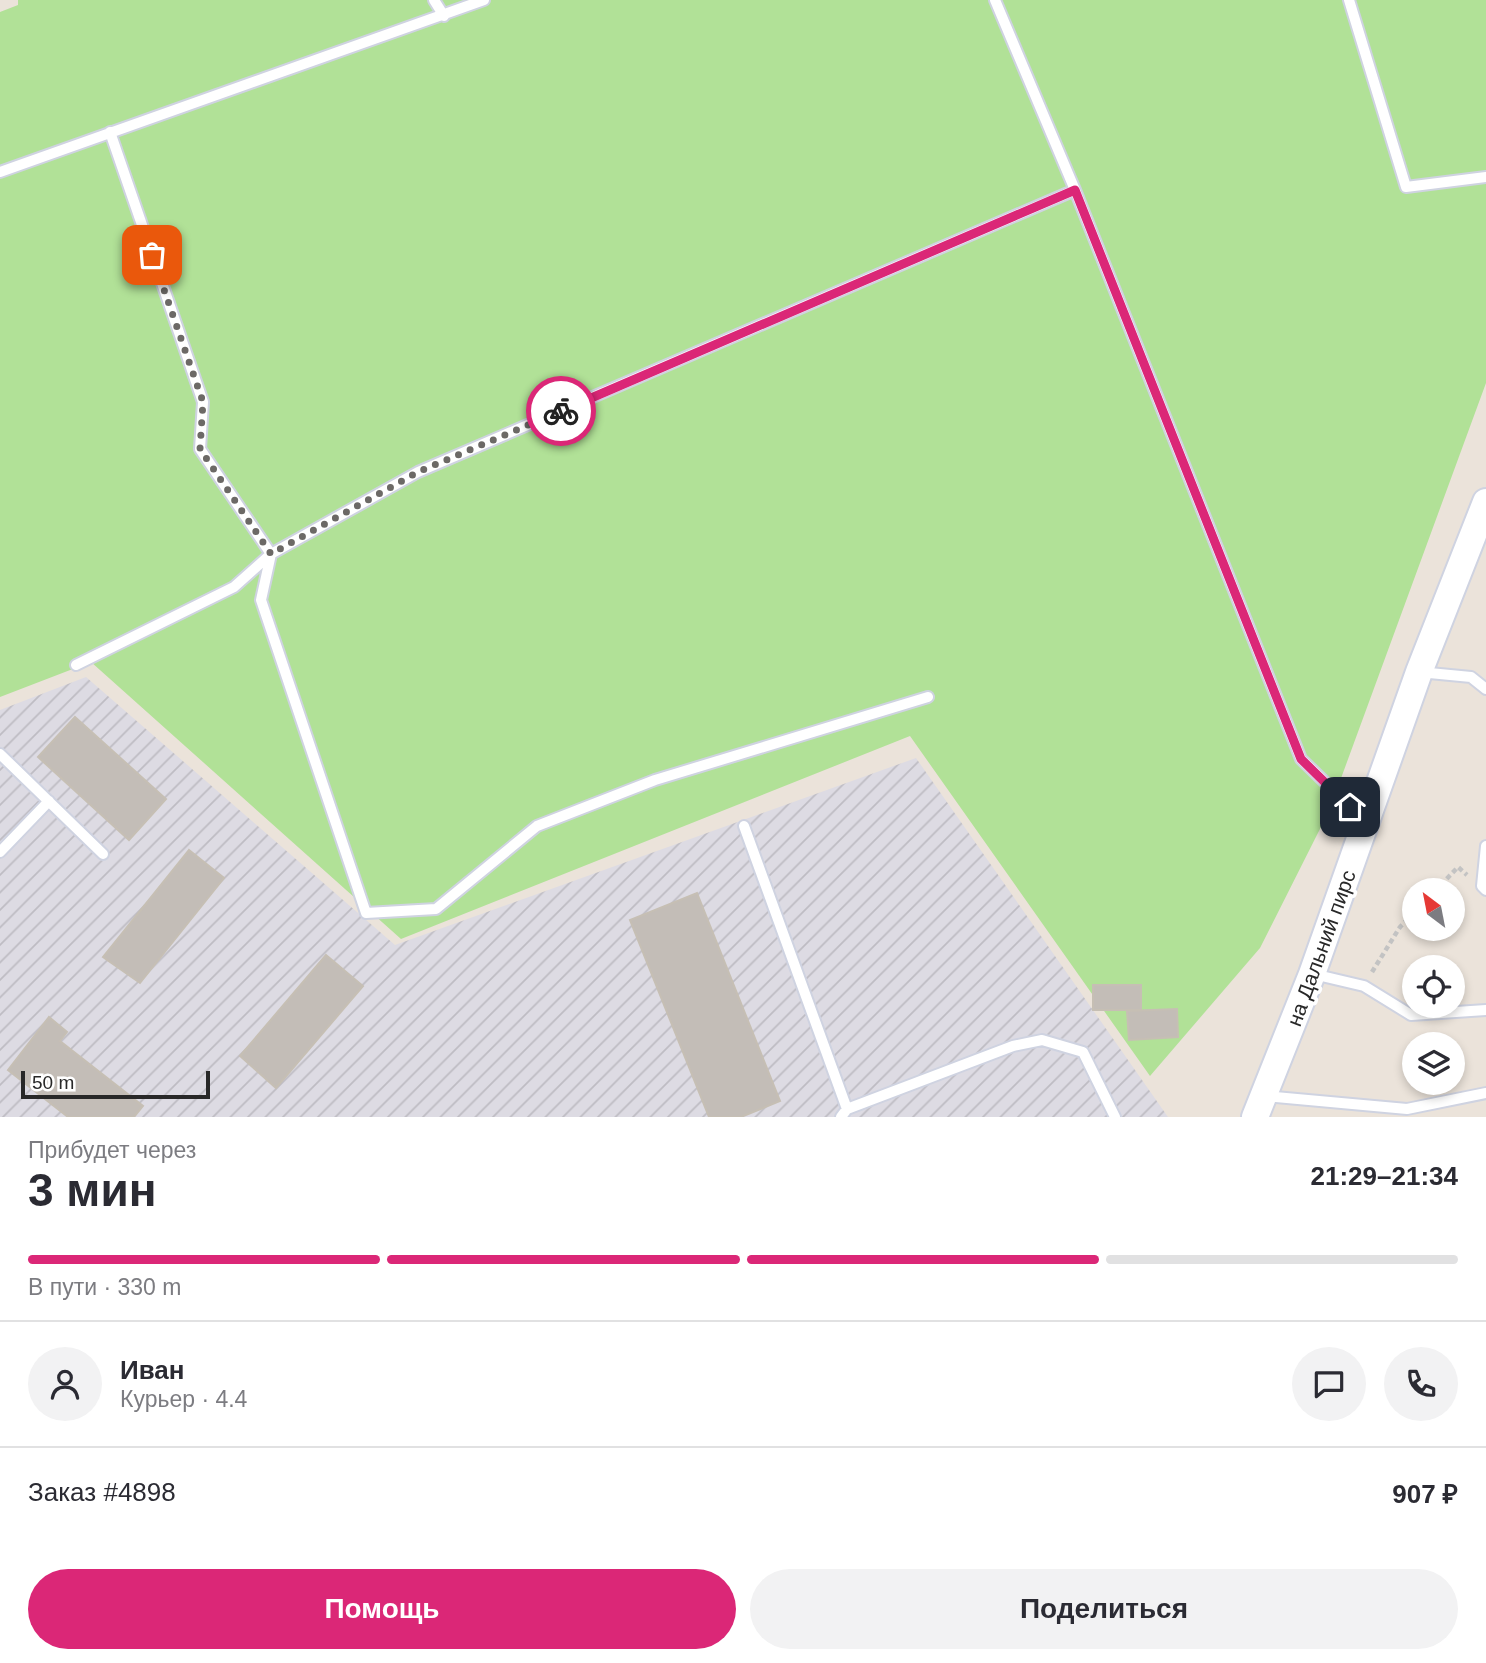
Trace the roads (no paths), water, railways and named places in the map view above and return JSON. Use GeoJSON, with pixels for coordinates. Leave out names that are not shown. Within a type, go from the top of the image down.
{"type":"FeatureCollection","features":[{"type":"Feature","properties":{"kind":"street","name":"на Дальний пирс"},"geometry":{"type":"LineString","coordinates":[[1259,1107],[1312,974],[1419,672],[1486,502]]}},
{"type":"Feature","properties":{"kind":"lane"},"geometry":{"type":"LineString","coordinates":[[434,0],[444,16]]}},
{"type":"Feature","properties":{"kind":"lane"},"geometry":{"type":"LineString","coordinates":[[0,172],[484,0]]}},
{"type":"Feature","properties":{"kind":"lane"},"geometry":{"type":"LineString","coordinates":[[995,0],[1075,190],[1301,759],[1367,823]]}},
{"type":"Feature","properties":{"kind":"lane"},"geometry":{"type":"LineString","coordinates":[[1349,0],[1406,187],[1486,177]]}},
{"type":"Feature","properties":{"kind":"lane"},"geometry":{"type":"LineString","coordinates":[[110,132],[203,402],[200,449],[271,554],[261,600],[366,913],[436,909],[537,825],[655,780],[928,697]]}},
{"type":"Feature","properties":{"kind":"lane"},"geometry":{"type":"LineString","coordinates":[[76,666],[234,587],[271,554],[418,472],[1075,190]]}},
{"type":"Feature","properties":{"kind":"lane"},"geometry":{"type":"LineString","coordinates":[[1419,672],[1471,677],[1486,689]]}},
{"type":"Feature","properties":{"kind":"lane"},"geometry":{"type":"LineString","coordinates":[[0,754],[103,854]]}},
{"type":"Feature","properties":{"kind":"lane"},"geometry":{"type":"LineString","coordinates":[[0,852],[49,802]]}},
{"type":"Feature","properties":{"kind":"lane"},"geometry":{"type":"LineString","coordinates":[[744,826],[844,1113],[1013,1046],[1042,1040],[1083,1052],[1115,1117]]}},
{"type":"Feature","properties":{"kind":"lane"},"geometry":{"type":"LineString","coordinates":[[1484,888],[1486,846]]}},
{"type":"Feature","properties":{"kind":"lane"},"geometry":{"type":"LineString","coordinates":[[1312,974],[1364,986],[1411,1015],[1486,1010]]}},
{"type":"Feature","properties":{"kind":"lane"},"geometry":{"type":"LineString","coordinates":[[1259,1107],[1407,1109],[1486,1093]]}}]}
